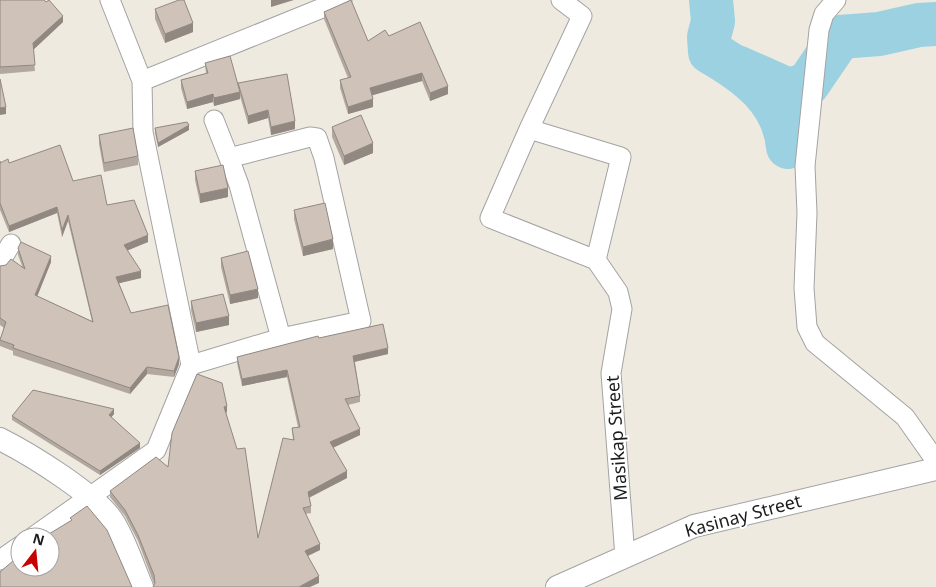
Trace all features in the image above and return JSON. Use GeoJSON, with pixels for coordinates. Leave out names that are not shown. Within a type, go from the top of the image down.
{"type":"FeatureCollection","features":[{"type":"Feature","properties":{"kind":"street"},"geometry":{"type":"LineString","coordinates":[[48,527],[156,450],[191,365],[143,132],[142,81],[110,0]]}},
{"type":"Feature","properties":{"kind":"street"},"geometry":{"type":"LineString","coordinates":[[142,81],[342,0]]}},
{"type":"Feature","properties":{"kind":"street"},"geometry":{"type":"LineString","coordinates":[[528,129],[621,158],[596,260],[490,218],[528,129],[582,16],[561,0]]}},
{"type":"Feature","properties":{"kind":"street"},"geometry":{"type":"LineString","coordinates":[[836,0],[824,14],[819,30],[805,166],[807,213],[804,288],[807,327],[815,344],[905,418],[936,461]]}},
{"type":"Feature","properties":{"kind":"street"},"geometry":{"type":"LineString","coordinates":[[214,120],[239,185],[281,338]]}},
{"type":"Feature","properties":{"kind":"street"},"geometry":{"type":"LineString","coordinates":[[191,365],[281,338],[361,321],[324,158],[317,138],[310,137],[229,158]]}},
{"type":"Feature","properties":{"kind":"street"},"geometry":{"type":"LineString","coordinates":[[0,262],[11,244]]}},
{"type":"Feature","properties":{"kind":"street","name":"Masikap Street"},"geometry":{"type":"LineString","coordinates":[[596,260],[618,292],[622,309],[612,373],[625,557]]}},
{"type":"Feature","properties":{"kind":"street"},"geometry":{"type":"LineString","coordinates":[[0,439],[29,453],[90,498],[114,522],[142,587]]}},
{"type":"Feature","properties":{"kind":"street","name":"Kasinay Street"},"geometry":{"type":"LineString","coordinates":[[557,587],[694,526],[936,469]]}},
{"type":"Feature","properties":{"kind":"building"},"geometry":{"type":"Polygon","coordinates":[[[0,0],[44,0],[46,2],[49,0],[63,16],[33,43],[35,65],[0,67],[0,0]]]}},
{"type":"Feature","properties":{"kind":"building"},"geometry":{"type":"Polygon","coordinates":[[[184,0],[193,23],[165,34],[155,9],[184,0]]]}},
{"type":"Feature","properties":{"kind":"building"},"geometry":{"type":"Polygon","coordinates":[[[351,0],[368,41],[385,30],[389,36],[420,22],[448,86],[430,93],[422,73],[370,88],[373,99],[348,107],[340,80],[351,77],[324,12],[351,0]]]}},
{"type":"Feature","properties":{"kind":"building"},"geometry":{"type":"Polygon","coordinates":[[[230,56],[240,92],[214,98],[213,94],[187,102],[181,80],[208,73],[205,63],[230,56]]]}},
{"type":"Feature","properties":{"kind":"building"},"geometry":{"type":"Polygon","coordinates":[[[287,74],[295,121],[271,127],[268,110],[248,116],[238,83],[287,74]]]}},
{"type":"Feature","properties":{"kind":"building"},"geometry":{"type":"Polygon","coordinates":[[[0,79],[6,107],[0,108],[0,79]]]}},
{"type":"Feature","properties":{"kind":"building"},"geometry":{"type":"Polygon","coordinates":[[[361,115],[373,143],[344,156],[332,127],[361,115]]]}},
{"type":"Feature","properties":{"kind":"building"},"geometry":{"type":"Polygon","coordinates":[[[187,122],[189,125],[158,143],[155,128],[187,122]]]}},
{"type":"Feature","properties":{"kind":"building"},"geometry":{"type":"Polygon","coordinates":[[[133,128],[138,156],[104,163],[99,135],[133,128]]]}},
{"type":"Feature","properties":{"kind":"building"},"geometry":{"type":"Polygon","coordinates":[[[60,145],[73,181],[101,175],[107,205],[134,200],[148,235],[124,245],[141,271],[116,277],[131,313],[168,305],[179,357],[174,371],[147,367],[130,388],[13,348],[14,345],[0,340],[6,322],[0,318],[0,266],[6,265],[11,259],[25,269],[18,248],[21,242],[51,256],[35,295],[93,322],[68,215],[62,230],[57,207],[9,226],[0,203],[0,163],[8,159],[9,163],[60,145]]]}},
{"type":"Feature","properties":{"kind":"building"},"geometry":{"type":"Polygon","coordinates":[[[223,165],[228,188],[200,194],[195,171],[223,165]]]}},
{"type":"Feature","properties":{"kind":"building"},"geometry":{"type":"Polygon","coordinates":[[[325,203],[333,239],[303,247],[294,210],[325,203]]]}},
{"type":"Feature","properties":{"kind":"building"},"geometry":{"type":"Polygon","coordinates":[[[248,251],[258,289],[230,295],[221,258],[248,251]]]}},
{"type":"Feature","properties":{"kind":"building"},"geometry":{"type":"Polygon","coordinates":[[[223,294],[229,316],[196,323],[191,301],[223,294]]]}},
{"type":"Feature","properties":{"kind":"building"},"geometry":{"type":"Polygon","coordinates":[[[383,324],[388,348],[353,356],[360,396],[345,399],[360,429],[330,442],[347,471],[308,492],[311,506],[303,508],[320,544],[305,551],[319,576],[299,587],[153,587],[155,583],[154,575],[138,535],[125,510],[110,491],[156,457],[168,467],[172,433],[197,374],[222,383],[227,406],[224,407],[237,449],[245,448],[258,538],[283,438],[294,440],[292,428],[300,427],[287,370],[242,379],[237,357],[318,336],[319,338],[383,324]]]}},
{"type":"Feature","properties":{"kind":"building"},"geometry":{"type":"Polygon","coordinates":[[[33,390],[114,409],[109,415],[140,443],[100,471],[12,416],[33,390]]]}},
{"type":"Feature","properties":{"kind":"building"},"geometry":{"type":"Polygon","coordinates":[[[87,506],[107,530],[132,587],[0,587],[0,572],[10,564],[10,577],[60,577],[60,527],[72,520],[70,518],[87,506]]]}},
{"type":"Feature","properties":{"kind":"waterway"},"geometry":{"type":"LineString","coordinates":[[711,0],[713,21],[709,37],[710,52],[750,79],[771,102],[785,130],[788,147]]}},
{"type":"Feature","properties":{"kind":"waterway"},"geometry":{"type":"LineString","coordinates":[[737,67],[789,90],[808,84],[840,37],[879,34],[919,25],[936,24]]}}]}
